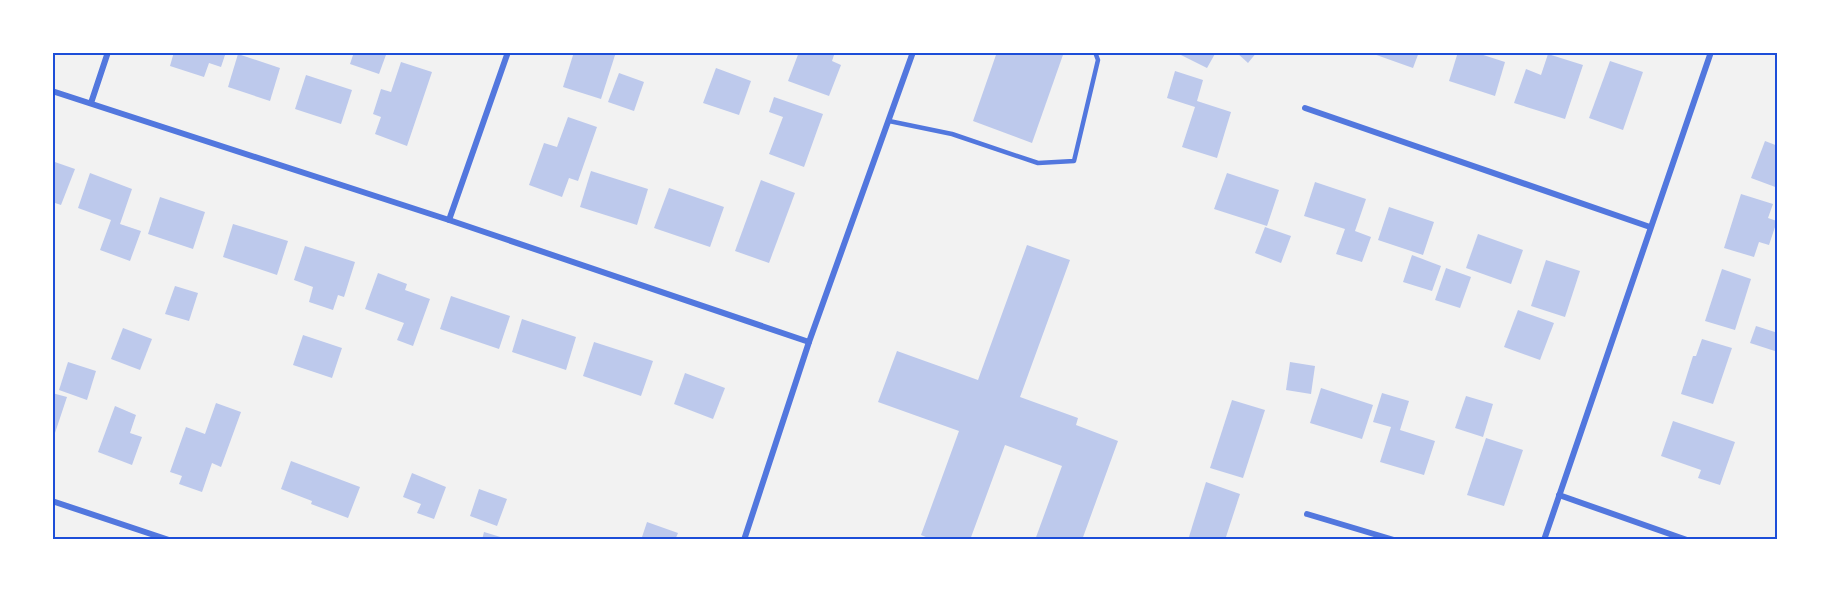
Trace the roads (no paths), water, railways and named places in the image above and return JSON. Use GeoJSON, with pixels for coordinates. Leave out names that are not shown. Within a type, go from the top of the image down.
{"type":"FeatureCollection","features":[{"type":"Feature","properties":{"kind":"street"},"geometry":{"type":"LineString","coordinates":[[91,103],[108,52]]}},
{"type":"Feature","properties":{"kind":"street"},"geometry":{"type":"LineString","coordinates":[[449,219],[508,52]]}},
{"type":"Feature","properties":{"kind":"street"},"geometry":{"type":"LineString","coordinates":[[744,540],[809,342],[914,52]]}},
{"type":"Feature","properties":{"kind":"street"},"geometry":{"type":"LineString","coordinates":[[1544,540],[1711,52]]}},
{"type":"Feature","properties":{"kind":"street"},"geometry":{"type":"LineString","coordinates":[[52,90],[449,219],[809,342]]}},
{"type":"Feature","properties":{"kind":"street"},"geometry":{"type":"LineString","coordinates":[[1305,108],[1650,227]]}},
{"type":"Feature","properties":{"kind":"street"},"geometry":{"type":"LineString","coordinates":[[1559,495],[1687,540]]}},
{"type":"Feature","properties":{"kind":"street"},"geometry":{"type":"LineString","coordinates":[[52,501],[169,540]]}},
{"type":"Feature","properties":{"kind":"street"},"geometry":{"type":"LineString","coordinates":[[1307,514],[1394,540]]}},
{"type":"Feature","properties":{"kind":"lane"},"geometry":{"type":"LineString","coordinates":[[889,121],[952,134],[1038,163],[1074,161],[1098,60],[1095,52]]}}]}
